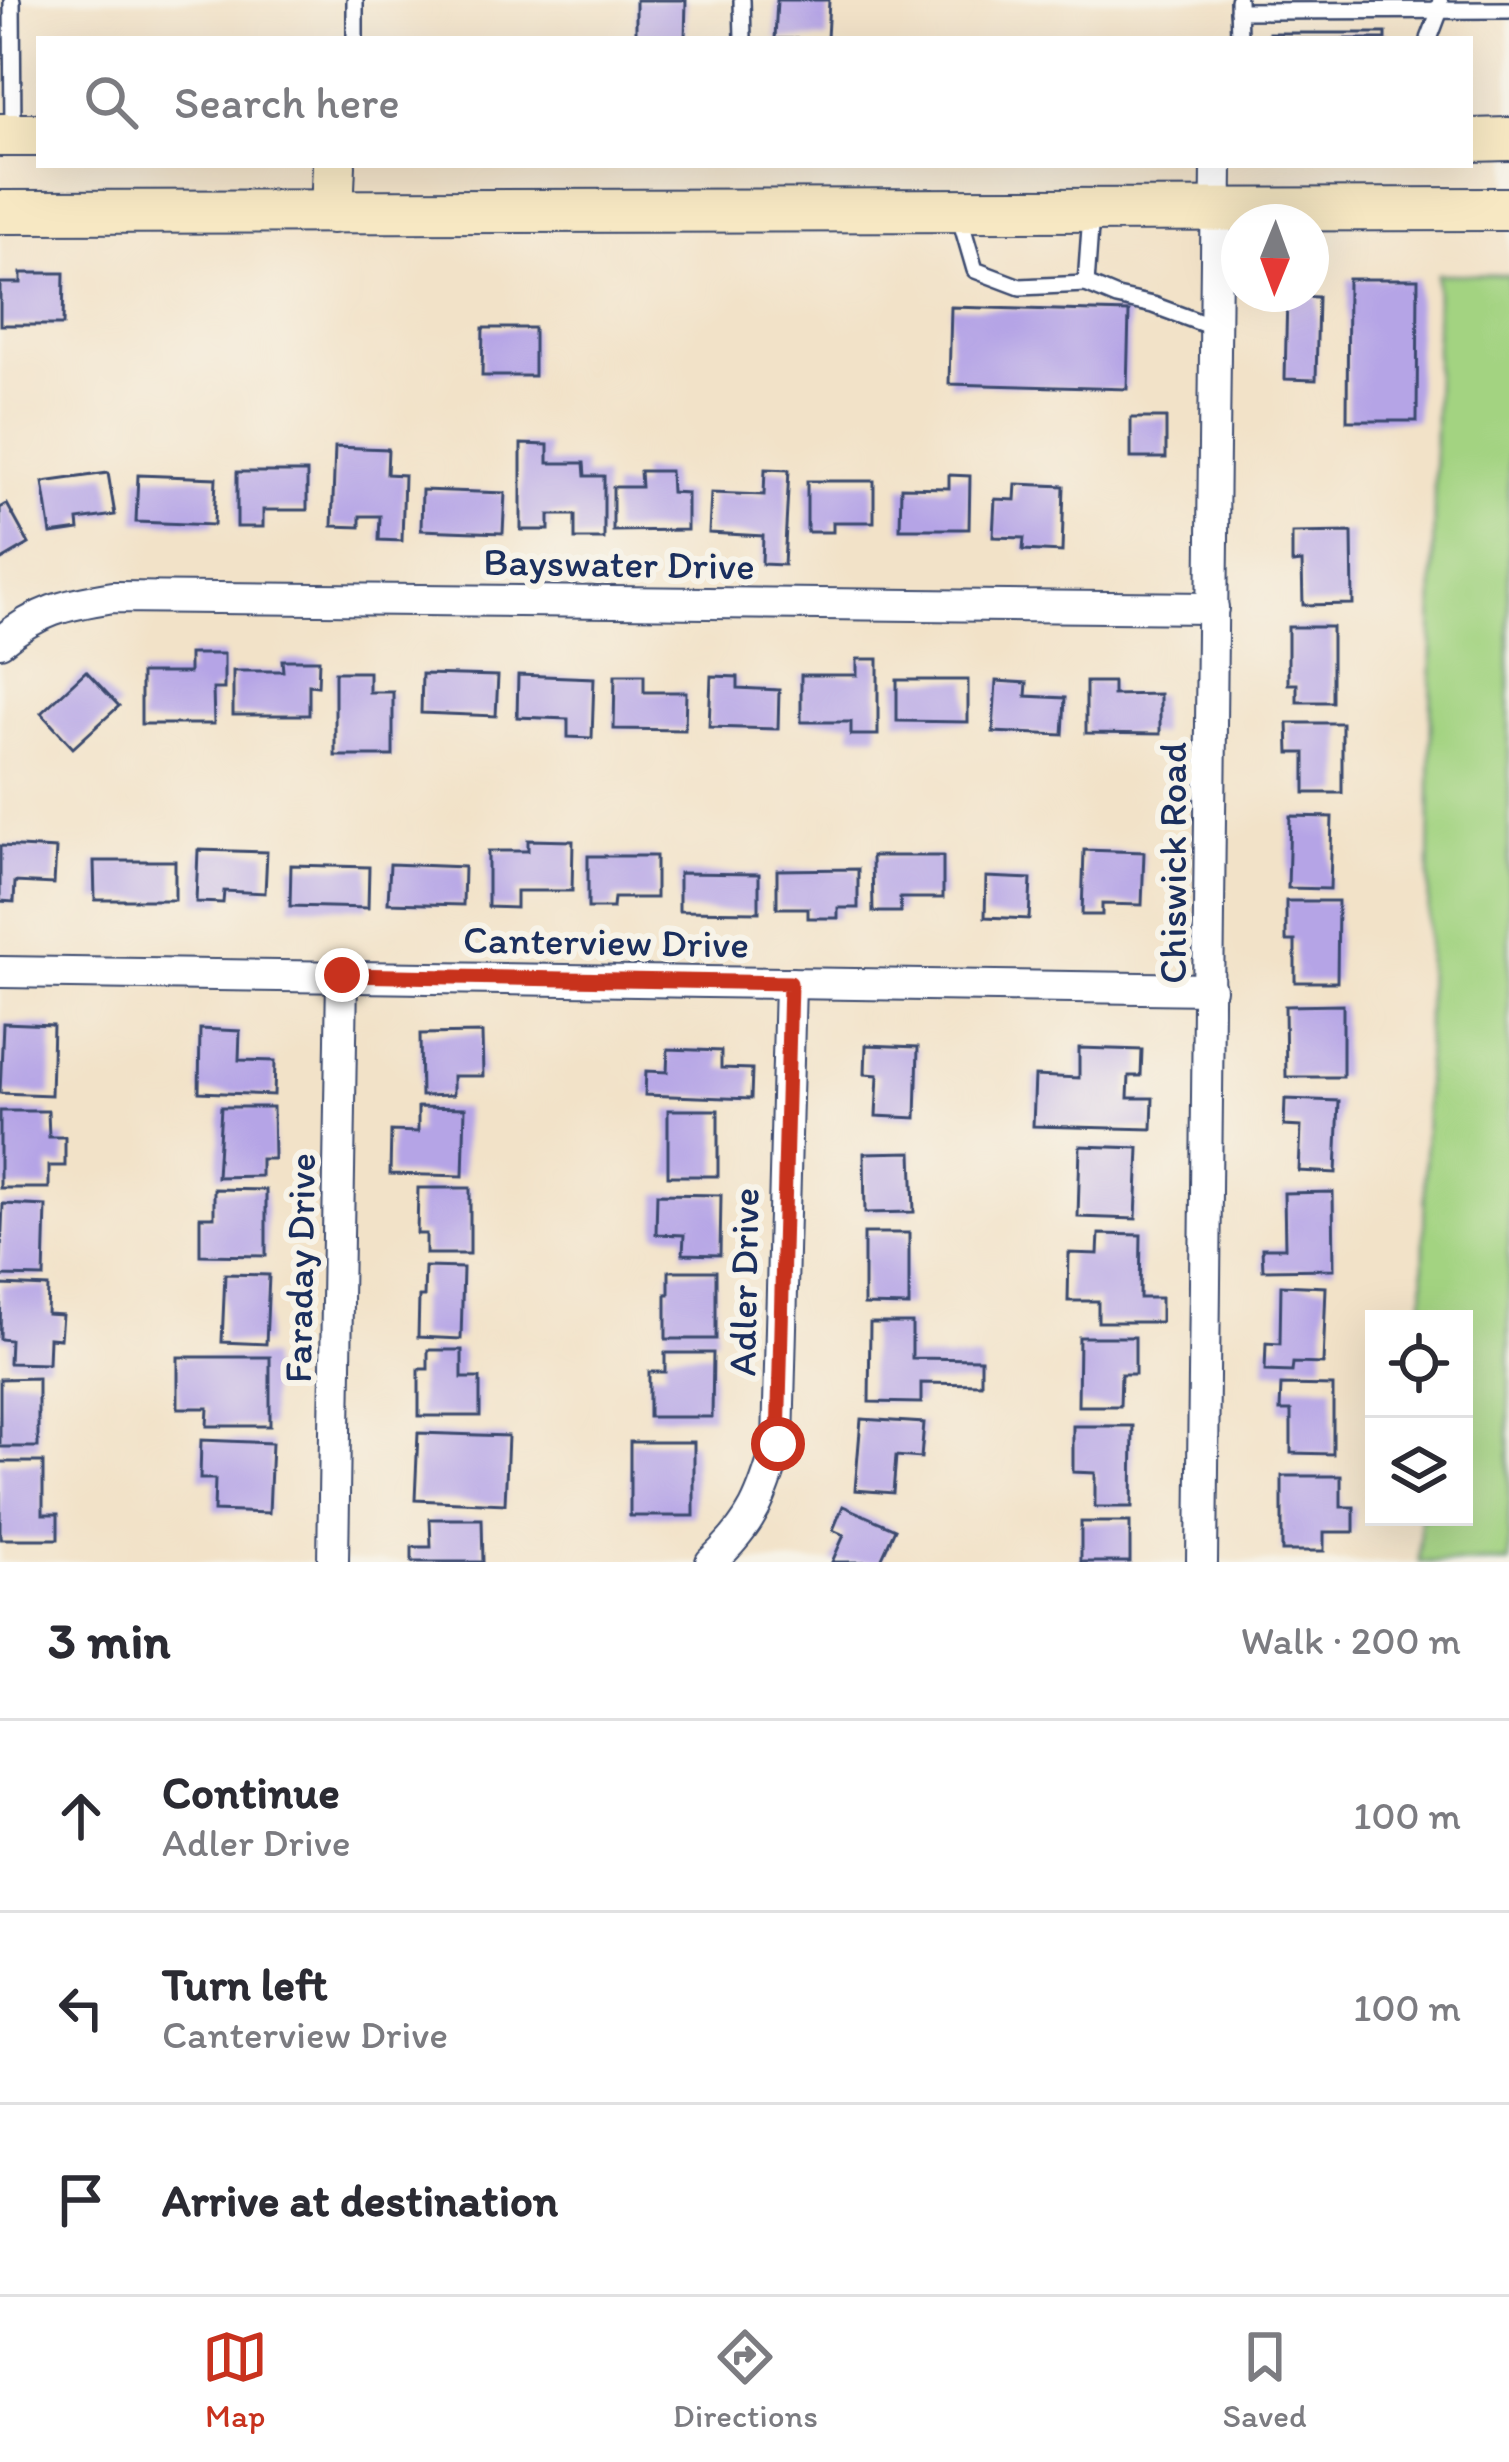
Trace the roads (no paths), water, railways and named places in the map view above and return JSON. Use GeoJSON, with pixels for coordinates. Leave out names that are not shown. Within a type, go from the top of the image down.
{"type":"FeatureCollection","features":[{"type":"Feature","properties":{"kind":"main road"},"geometry":{"type":"LineString","coordinates":[[1473,140],[1509,139]]}},
{"type":"Feature","properties":{"kind":"main road"},"geometry":{"type":"LineString","coordinates":[[332,212],[334,168]]}},
{"type":"Feature","properties":{"kind":"main road"},"geometry":{"type":"LineString","coordinates":[[0,212],[1509,209]]}},
{"type":"Feature","properties":{"kind":"street","name":"Chiswick Road"},"geometry":{"type":"LineString","coordinates":[[1202,1562],[1217,168]]}},
{"type":"Feature","properties":{"kind":"street","name":"Bayswater Drive"},"geometry":{"type":"LineString","coordinates":[[0,643],[28,621],[66,605],[113,597],[1213,608]]}},
{"type":"Feature","properties":{"kind":"street","name":"Canterview Drive"},"geometry":{"type":"LineString","coordinates":[[0,972],[1210,989]]}},
{"type":"Feature","properties":{"kind":"street","name":"Faraday Drive"},"geometry":{"type":"LineString","coordinates":[[333,1562],[342,975]]}},
{"type":"Feature","properties":{"kind":"street","name":"Adler Drive"},"geometry":{"type":"LineString","coordinates":[[711,1562],[734,1541],[764,1497],[778,1444],[790,983]]}},
{"type":"Feature","properties":{"kind":"lane"},"geometry":{"type":"LineString","coordinates":[[12,0],[17,135]]}},
{"type":"Feature","properties":{"kind":"lane"},"geometry":{"type":"LineString","coordinates":[[355,36],[356,0]]}},
{"type":"Feature","properties":{"kind":"lane"},"geometry":{"type":"LineString","coordinates":[[742,0],[743,36]]}},
{"type":"Feature","properties":{"kind":"lane"},"geometry":{"type":"LineString","coordinates":[[1430,36],[1440,5]]}},
{"type":"Feature","properties":{"kind":"lane"},"geometry":{"type":"LineString","coordinates":[[1239,36],[1238,6],[1440,5],[1509,10]]}},
{"type":"Feature","properties":{"kind":"lane"},"geometry":{"type":"LineString","coordinates":[[958,212],[975,269],[1020,287],[1085,284],[1215,328]]}},
{"type":"Feature","properties":{"kind":"lane"},"geometry":{"type":"LineString","coordinates":[[1085,284],[1091,212]]}}]}
